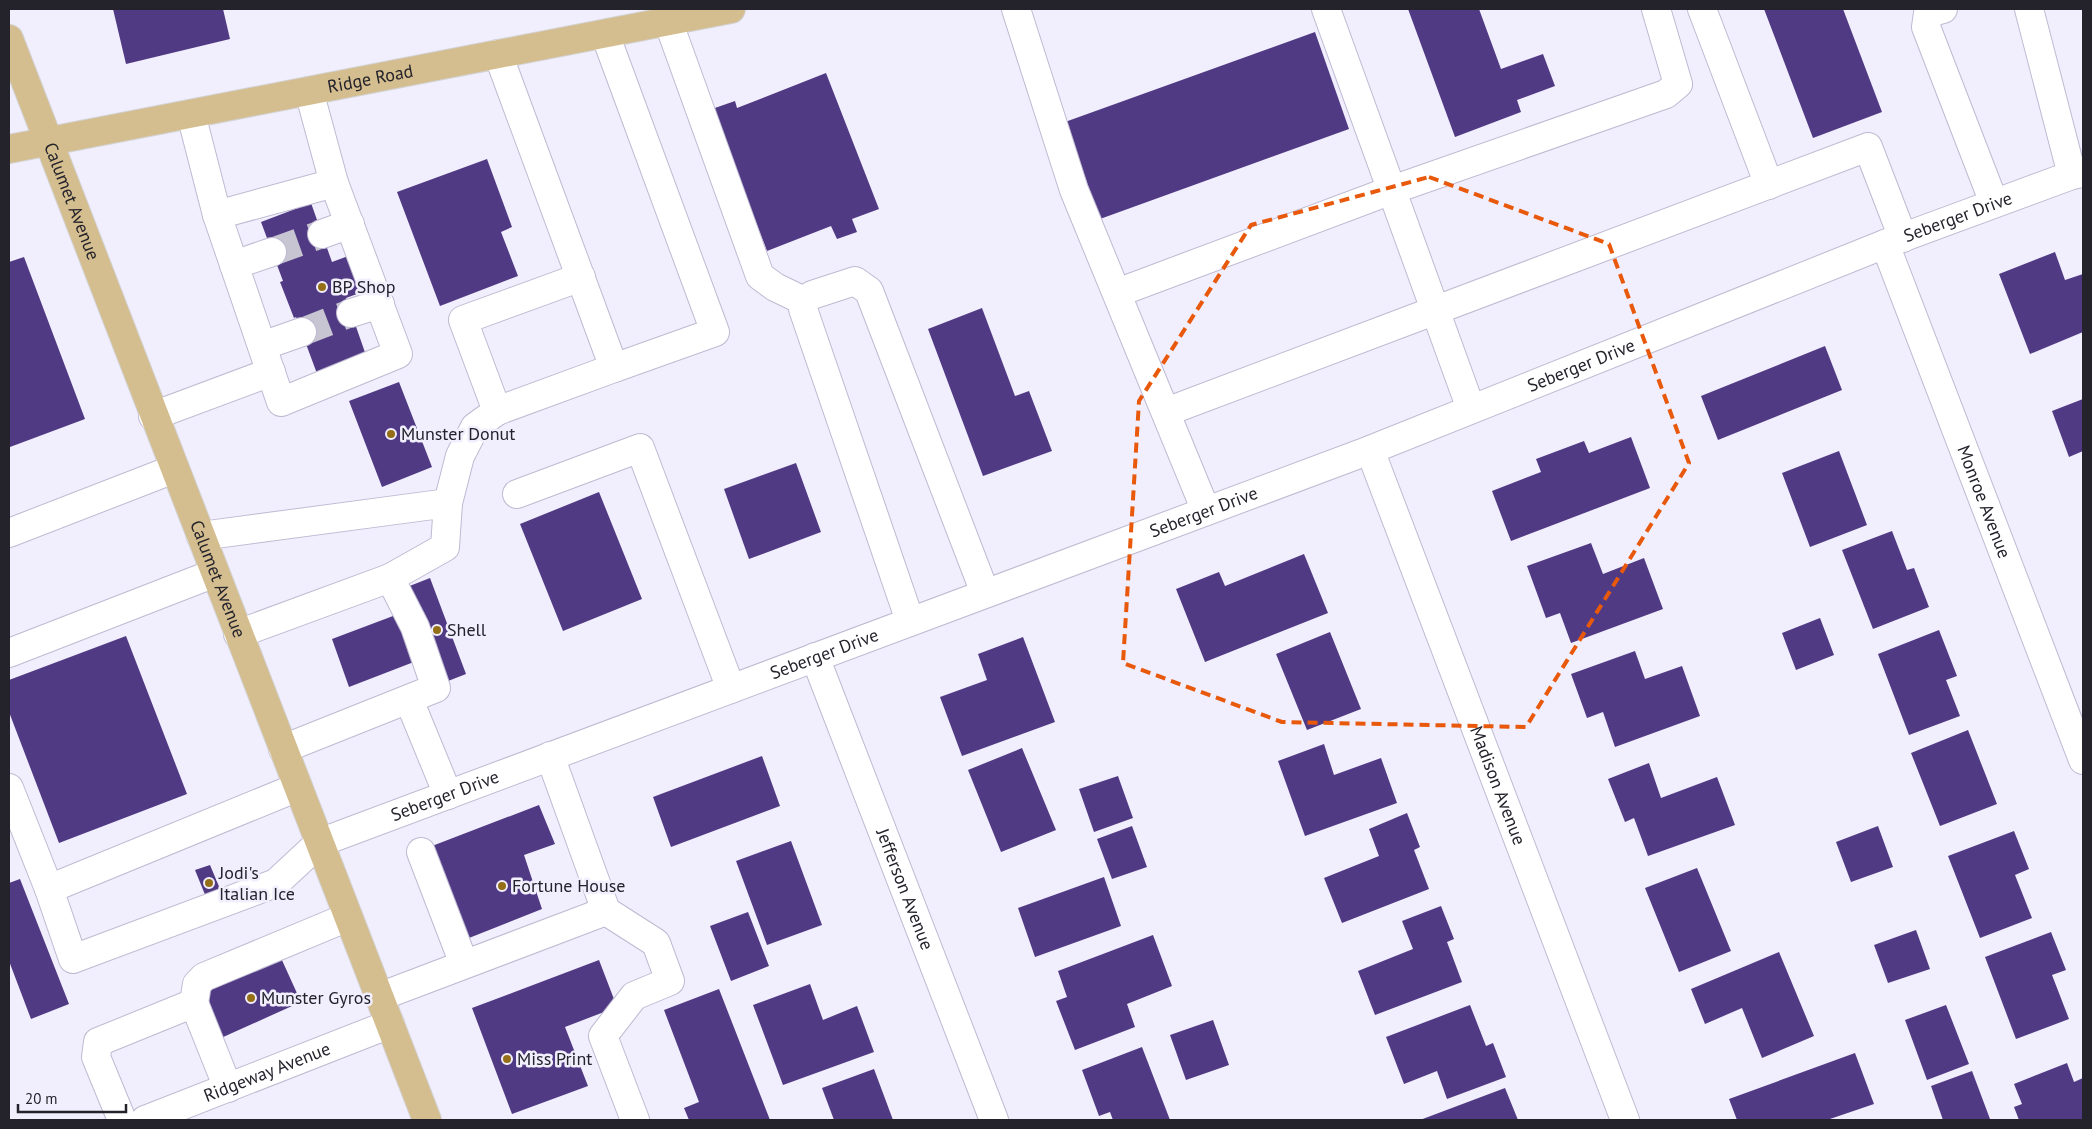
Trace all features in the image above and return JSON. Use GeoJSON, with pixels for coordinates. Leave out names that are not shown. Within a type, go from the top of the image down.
{"type":"FeatureCollection","features":[{"type":"Feature","properties":{"kind":"main road","name":"Ridge Road"},"geometry":{"type":"LineString","coordinates":[[9,149],[731,9]]}},
{"type":"Feature","properties":{"kind":"main road","name":"Calumet Avenue"},"geometry":{"type":"LineString","coordinates":[[9,39],[47,142],[427,1120]]}},
{"type":"Feature","properties":{"kind":"street"},"geometry":{"type":"LineString","coordinates":[[1016,9],[1074,190],[1206,511]]}},
{"type":"Feature","properties":{"kind":"street"},"geometry":{"type":"LineString","coordinates":[[1326,9],[1471,409]]}},
{"type":"Feature","properties":{"kind":"street"},"geometry":{"type":"LineString","coordinates":[[1166,412],[1769,185],[1702,9]]}},
{"type":"Feature","properties":{"kind":"street"},"geometry":{"type":"LineString","coordinates":[[1943,9],[1928,12],[1926,27],[1994,203]]}},
{"type":"Feature","properties":{"kind":"street"},"geometry":{"type":"LineString","coordinates":[[2029,9],[2078,174]]}},
{"type":"Feature","properties":{"kind":"street"},"geometry":{"type":"LineString","coordinates":[[1117,293],[1392,190],[1666,94],[1678,84],[1663,11]]}},
{"type":"Feature","properties":{"kind":"street"},"geometry":{"type":"LineString","coordinates":[[668,21],[760,276],[804,302]]}},
{"type":"Feature","properties":{"kind":"street"},"geometry":{"type":"LineString","coordinates":[[238,634],[390,578],[444,547],[448,503],[460,456],[475,427],[497,411],[715,332],[605,34]]}},
{"type":"Feature","properties":{"kind":"street"},"geometry":{"type":"LineString","coordinates":[[498,54],[614,368]]}},
{"type":"Feature","properties":{"kind":"street"},"geometry":{"type":"LineString","coordinates":[[191,114],[217,215],[281,402],[398,354],[334,184],[309,91]]}},
{"type":"Feature","properties":{"kind":"street","name":"Monroe Avenue"},"geometry":{"type":"LineString","coordinates":[[1769,185],[1868,147],[1894,241],[2083,760]]}},
{"type":"Feature","properties":{"kind":"street","name":"Seberger Drive"},"geometry":{"type":"LineString","coordinates":[[319,843],[1370,450],[1894,241],[2078,174]]}},
{"type":"Feature","properties":{"kind":"street"},"geometry":{"type":"LineString","coordinates":[[217,215],[334,184]]}},
{"type":"Feature","properties":{"kind":"street"},"geometry":{"type":"LineString","coordinates":[[322,234],[350,224]]}},
{"type":"Feature","properties":{"kind":"street"},"geometry":{"type":"LineString","coordinates":[[234,265],[272,252]]}},
{"type":"Feature","properties":{"kind":"street"},"geometry":{"type":"LineString","coordinates":[[497,411],[463,320],[580,277]]}},
{"type":"Feature","properties":{"kind":"street"},"geometry":{"type":"LineString","coordinates":[[910,621],[803,309],[804,302],[812,295],[855,281],[869,291],[985,593]]}},
{"type":"Feature","properties":{"kind":"street"},"geometry":{"type":"LineString","coordinates":[[351,314],[380,304]]}},
{"type":"Feature","properties":{"kind":"street"},"geometry":{"type":"LineString","coordinates":[[262,346],[302,332]]}},
{"type":"Feature","properties":{"kind":"street"},"geometry":{"type":"LineString","coordinates":[[153,416],[270,372]]}},
{"type":"Feature","properties":{"kind":"street"},"geometry":{"type":"LineString","coordinates":[[517,494],[640,448],[731,689]]}},
{"type":"Feature","properties":{"kind":"street","name":"Madison Avenue"},"geometry":{"type":"LineString","coordinates":[[1370,450],[1625,1120]]}},
{"type":"Feature","properties":{"kind":"street"},"geometry":{"type":"LineString","coordinates":[[9,533],[174,469]]}},
{"type":"Feature","properties":{"kind":"street"},"geometry":{"type":"LineString","coordinates":[[200,536],[448,503]]}},
{"type":"Feature","properties":{"kind":"street"},"geometry":{"type":"LineString","coordinates":[[9,653],[215,573]]}},
{"type":"Feature","properties":{"kind":"street"},"geometry":{"type":"LineString","coordinates":[[283,749],[436,688],[415,627],[390,578]]}},
{"type":"Feature","properties":{"kind":"street","name":"Jefferson Avenue"},"geometry":{"type":"LineString","coordinates":[[815,657],[994,1120]]}},
{"type":"Feature","properties":{"kind":"street"},"geometry":{"type":"LineString","coordinates":[[409,700],[448,795]]}},
{"type":"Feature","properties":{"kind":"street"},"geometry":{"type":"LineString","coordinates":[[550,756],[606,911],[656,944],[670,981],[634,996],[603,1036],[635,1120]]}},
{"type":"Feature","properties":{"kind":"street"},"geometry":{"type":"LineString","coordinates":[[9,788],[49,889],[73,959],[276,883],[319,843]]}},
{"type":"Feature","properties":{"kind":"street"},"geometry":{"type":"LineString","coordinates":[[49,889],[298,788]]}},
{"type":"Feature","properties":{"kind":"street"},"geometry":{"type":"LineString","coordinates":[[421,852],[464,964]]}},
{"type":"Feature","properties":{"kind":"street"},"geometry":{"type":"LineString","coordinates":[[379,997],[606,911]]}},
{"type":"Feature","properties":{"kind":"street"},"geometry":{"type":"LineString","coordinates":[[228,1088],[194,1003],[197,984],[204,977],[348,917]]}},
{"type":"Feature","properties":{"kind":"street"},"geometry":{"type":"LineString","coordinates":[[122,1120],[96,1057],[98,1042],[194,1003]]}},
{"type":"Feature","properties":{"kind":"street","name":"Ridgeway Avenue"},"geometry":{"type":"LineString","coordinates":[[145,1120],[390,1024]]}},
{"type":"Feature","properties":{"kind":"highlighted area"},"geometry":{"type":"Polygon","coordinates":[[[1429,177],[1609,244],[1689,463],[1526,727],[1282,722],[1123,663],[1139,401],[1251,225],[1429,177]]]}},
{"type":"Feature","properties":{"kind":"building"},"geometry":{"type":"Polygon","coordinates":[[[113,9],[223,9],[230,39],[126,64],[113,9]]]}},
{"type":"Feature","properties":{"kind":"building"},"geometry":{"type":"Polygon","coordinates":[[[1408,9],[1479,9],[1501,69],[1543,54],[1555,86],[1517,100],[1521,112],[1455,137],[1408,9]]]}},
{"type":"Feature","properties":{"kind":"building"},"geometry":{"type":"Polygon","coordinates":[[[1764,9],[1843,9],[1882,112],[1813,138],[1764,9]]]}},
{"type":"Feature","properties":{"kind":"building"},"geometry":{"type":"Polygon","coordinates":[[[1315,32],[1349,129],[1100,219],[1065,122],[1315,32]]]}},
{"type":"Feature","properties":{"kind":"building"},"geometry":{"type":"Polygon","coordinates":[[[826,73],[879,209],[852,219],[857,232],[837,239],[831,226],[767,251],[712,109],[735,101],[737,108],[826,73]]]}},
{"type":"Feature","properties":{"kind":"building"},"geometry":{"type":"Polygon","coordinates":[[[487,159],[512,227],[501,232],[518,276],[440,306],[397,192],[487,159]]]}},
{"type":"Feature","properties":{"kind":"building"},"geometry":{"type":"Polygon","coordinates":[[[311,203],[332,262],[351,255],[365,291],[346,298],[368,361],[319,379],[296,317],[294,318],[280,282],[283,281],[261,222],[311,203]]]}},
{"type":"Feature","properties":{"kind":"building"},"geometry":{"type":"Polygon","coordinates":[[[2055,252],[2065,280],[2083,274],[2083,332],[2030,354],[1999,274],[2055,252]]]}},
{"type":"Feature","properties":{"kind":"building"},"geometry":{"type":"Polygon","coordinates":[[[24,257],[85,419],[10,447],[9,262],[24,257]]]}},
{"type":"Feature","properties":{"kind":"building"},"geometry":{"type":"Polygon","coordinates":[[[982,308],[1015,396],[1029,391],[1052,451],[983,476],[928,329],[982,308]]]}},
{"type":"Feature","properties":{"kind":"building"},"geometry":{"type":"Polygon","coordinates":[[[1825,346],[1842,390],[1718,440],[1701,396],[1825,346]]]}},
{"type":"Feature","properties":{"kind":"building","name":"Munster Donut"},"geometry":{"type":"Polygon","coordinates":[[[399,382],[432,467],[382,487],[349,401],[399,382]]]}},
{"type":"Feature","properties":{"kind":"building"},"geometry":{"type":"Polygon","coordinates":[[[2083,399],[2083,451],[2069,457],[2052,411],[2083,399]]]}},
{"type":"Feature","properties":{"kind":"building"},"geometry":{"type":"Polygon","coordinates":[[[1631,437],[1650,488],[1511,541],[1492,491],[1541,472],[1536,459],[1584,441],[1589,453],[1631,437]]]}},
{"type":"Feature","properties":{"kind":"building"},"geometry":{"type":"Polygon","coordinates":[[[1839,451],[1867,525],[1810,547],[1782,473],[1839,451]]]}},
{"type":"Feature","properties":{"kind":"building"},"geometry":{"type":"Polygon","coordinates":[[[796,463],[821,532],[749,559],[724,489],[796,463]]]}},
{"type":"Feature","properties":{"kind":"building"},"geometry":{"type":"Polygon","coordinates":[[[599,492],[642,599],[563,631],[520,524],[599,492]]]}},
{"type":"Feature","properties":{"kind":"building"},"geometry":{"type":"Polygon","coordinates":[[[1892,531],[1907,570],[1914,568],[1929,607],[1873,629],[1842,550],[1892,531]]]}},
{"type":"Feature","properties":{"kind":"building"},"geometry":{"type":"Polygon","coordinates":[[[1591,543],[1603,574],[1644,558],[1663,609],[1571,643],[1560,613],[1546,618],[1527,566],[1591,543]]]}},
{"type":"Feature","properties":{"kind":"building"},"geometry":{"type":"Polygon","coordinates":[[[1304,554],[1328,613],[1205,662],[1176,589],[1219,572],[1225,586],[1304,554]]]}},
{"type":"Feature","properties":{"kind":"building","name":"Shell"},"geometry":{"type":"Polygon","coordinates":[[[430,578],[466,674],[443,683],[407,587],[430,578]]]}},
{"type":"Feature","properties":{"kind":"building","name":"Shell"},"geometry":{"type":"Polygon","coordinates":[[[401,613],[419,660],[349,687],[332,639],[401,613]]]}},
{"type":"Feature","properties":{"kind":"building"},"geometry":{"type":"Polygon","coordinates":[[[1820,618],[1834,655],[1796,670],[1782,633],[1820,618]]]}},
{"type":"Feature","properties":{"kind":"building"},"geometry":{"type":"Polygon","coordinates":[[[1939,630],[1957,676],[1946,680],[1960,716],[1909,735],[1878,654],[1939,630]]]}},
{"type":"Feature","properties":{"kind":"building"},"geometry":{"type":"Polygon","coordinates":[[[1330,632],[1361,709],[1307,730],[1276,654],[1330,632]]]}},
{"type":"Feature","properties":{"kind":"building"},"geometry":{"type":"Polygon","coordinates":[[[126,636],[187,794],[59,843],[9,712],[9,680],[126,636]]]}},
{"type":"Feature","properties":{"kind":"building"},"geometry":{"type":"Polygon","coordinates":[[[1023,637],[1055,722],[962,756],[940,697],[987,680],[978,654],[1023,637]]]}},
{"type":"Feature","properties":{"kind":"building"},"geometry":{"type":"Polygon","coordinates":[[[1635,651],[1645,679],[1682,666],[1700,716],[1615,747],[1603,712],[1587,718],[1571,674],[1635,651]]]}},
{"type":"Feature","properties":{"kind":"building"},"geometry":{"type":"Polygon","coordinates":[[[1968,730],[1997,804],[1940,826],[1911,753],[1968,730]]]}},
{"type":"Feature","properties":{"kind":"building"},"geometry":{"type":"Polygon","coordinates":[[[1324,744],[1334,775],[1381,758],[1397,803],[1305,836],[1278,761],[1324,744]]]}},
{"type":"Feature","properties":{"kind":"building"},"geometry":{"type":"Polygon","coordinates":[[[1022,748],[1056,830],[1001,852],[968,770],[1022,748]]]}},
{"type":"Feature","properties":{"kind":"building"},"geometry":{"type":"Polygon","coordinates":[[[762,756],[780,806],[671,847],[653,797],[762,756]]]}},
{"type":"Feature","properties":{"kind":"building"},"geometry":{"type":"Polygon","coordinates":[[[1649,763],[1661,798],[1717,777],[1735,825],[1648,856],[1634,818],[1625,822],[1608,779],[1649,763]]]}},
{"type":"Feature","properties":{"kind":"building"},"geometry":{"type":"Polygon","coordinates":[[[1118,776],[1133,818],[1094,832],[1079,789],[1118,776]]]}},
{"type":"Feature","properties":{"kind":"building"},"geometry":{"type":"Polygon","coordinates":[[[539,805],[555,844],[524,855],[542,909],[469,938],[432,846],[539,805]]]}},
{"type":"Feature","properties":{"kind":"building"},"geometry":{"type":"Polygon","coordinates":[[[1407,813],[1420,847],[1414,850],[1429,889],[1342,923],[1324,878],[1379,856],[1369,829],[1407,813]]]}},
{"type":"Feature","properties":{"kind":"building"},"geometry":{"type":"Polygon","coordinates":[[[1132,826],[1147,867],[1112,879],[1097,839],[1132,826]]]}},
{"type":"Feature","properties":{"kind":"building"},"geometry":{"type":"Polygon","coordinates":[[[1878,826],[1893,867],[1851,882],[1836,842],[1878,826]]]}},
{"type":"Feature","properties":{"kind":"building"},"geometry":{"type":"Polygon","coordinates":[[[2014,831],[2029,869],[2015,875],[2032,918],[1980,938],[1948,856],[2014,831]]]}},
{"type":"Feature","properties":{"kind":"building"},"geometry":{"type":"Polygon","coordinates":[[[791,841],[822,925],[767,945],[736,861],[791,841]]]}},
{"type":"Feature","properties":{"kind":"building","name":"Jodi's Italian Ice"},"geometry":{"type":"Polygon","coordinates":[[[210,865],[223,896],[208,902],[195,870],[210,865]]]}},
{"type":"Feature","properties":{"kind":"building"},"geometry":{"type":"Polygon","coordinates":[[[1697,868],[1731,951],[1679,972],[1645,888],[1697,868]]]}},
{"type":"Feature","properties":{"kind":"building"},"geometry":{"type":"Polygon","coordinates":[[[1104,877],[1121,926],[1035,957],[1018,908],[1104,877]]]}},
{"type":"Feature","properties":{"kind":"building"},"geometry":{"type":"Polygon","coordinates":[[[20,879],[69,1004],[31,1019],[9,961],[9,883],[20,879]]]}},
{"type":"Feature","properties":{"kind":"building"},"geometry":{"type":"Polygon","coordinates":[[[1441,906],[1454,939],[1447,942],[1462,982],[1375,1015],[1358,971],[1413,949],[1402,921],[1441,906]]]}},
{"type":"Feature","properties":{"kind":"building"},"geometry":{"type":"Polygon","coordinates":[[[748,912],[769,966],[731,981],[710,926],[748,912]]]}},
{"type":"Feature","properties":{"kind":"building"},"geometry":{"type":"Polygon","coordinates":[[[1916,930],[1930,969],[1888,983],[1874,945],[1916,930]]]}},
{"type":"Feature","properties":{"kind":"building"},"geometry":{"type":"Polygon","coordinates":[[[2051,932],[2066,970],[2052,975],[2069,1019],[2016,1039],[1985,957],[2051,932]]]}},
{"type":"Feature","properties":{"kind":"building"},"geometry":{"type":"Polygon","coordinates":[[[1153,935],[1172,986],[1127,1004],[1135,1027],[1075,1050],[1056,1001],[1067,997],[1058,971],[1153,935]]]}},
{"type":"Feature","properties":{"kind":"building"},"geometry":{"type":"Polygon","coordinates":[[[1779,952],[1814,1036],[1762,1058],[1742,1008],[1705,1024],[1691,989],[1779,952]]]}},
{"type":"Feature","properties":{"kind":"building","name":"Munster Gyros"},"geometry":{"type":"Polygon","coordinates":[[[281,958],[301,1002],[221,1038],[201,994],[281,958]]]}},
{"type":"Feature","properties":{"kind":"building"},"geometry":{"type":"Polygon","coordinates":[[[599,960],[617,1007],[565,1027],[588,1086],[512,1114],[472,1008],[599,960]]]}},
{"type":"Feature","properties":{"kind":"building"},"geometry":{"type":"Polygon","coordinates":[[[810,984],[823,1020],[857,1006],[874,1052],[783,1085],[753,1005],[810,984]]]}},
{"type":"Feature","properties":{"kind":"building"},"geometry":{"type":"Polygon","coordinates":[[[719,989],[770,1120],[689,1120],[684,1108],[699,1102],[664,1010],[719,989]]]}},
{"type":"Feature","properties":{"kind":"building"},"geometry":{"type":"Polygon","coordinates":[[[1470,1005],[1486,1046],[1493,1043],[1506,1077],[1447,1099],[1437,1071],[1404,1084],[1386,1037],[1470,1005]]]}},
{"type":"Feature","properties":{"kind":"building"},"geometry":{"type":"Polygon","coordinates":[[[1946,1005],[1969,1064],[1927,1080],[1905,1020],[1946,1005]]]}},
{"type":"Feature","properties":{"kind":"building"},"geometry":{"type":"Polygon","coordinates":[[[1213,1020],[1229,1065],[1186,1080],[1170,1035],[1213,1020]]]}},
{"type":"Feature","properties":{"kind":"building"},"geometry":{"type":"Polygon","coordinates":[[[1142,1047],[1170,1120],[1113,1120],[1110,1112],[1099,1116],[1082,1070],[1142,1047]]]}},
{"type":"Feature","properties":{"kind":"building"},"geometry":{"type":"Polygon","coordinates":[[[1855,1053],[1874,1104],[1827,1120],[1737,1120],[1729,1099],[1855,1053]]]}},
{"type":"Feature","properties":{"kind":"building"},"geometry":{"type":"Polygon","coordinates":[[[2067,1063],[2074,1082],[2083,1078],[2083,1120],[2019,1120],[2014,1107],[2022,1104],[2014,1084],[2067,1063]]]}},
{"type":"Feature","properties":{"kind":"building"},"geometry":{"type":"Polygon","coordinates":[[[874,1069],[893,1120],[834,1120],[822,1088],[874,1069]]]}},
{"type":"Feature","properties":{"kind":"building"},"geometry":{"type":"Polygon","coordinates":[[[1972,1071],[1990,1119],[1943,1120],[1931,1086],[1972,1071]]]}},
{"type":"Feature","properties":{"kind":"building"},"geometry":{"type":"Polygon","coordinates":[[[1505,1088],[1518,1120],[1420,1120],[1505,1088]]]}},
{"type":"Feature","properties":{"kind":"tunnel"},"geometry":{"type":"LineString","coordinates":[[272,252],[322,234]]}},
{"type":"Feature","properties":{"kind":"tunnel"},"geometry":{"type":"LineString","coordinates":[[302,332],[351,313]]}},
{"type":"Feature","properties":{"kind":"place","name":"BP Shop"},"geometry":{"type":"Point","coordinates":[322,287]}},
{"type":"Feature","properties":{"kind":"place","name":"Munster Donut"},"geometry":{"type":"Point","coordinates":[391,434]}},
{"type":"Feature","properties":{"kind":"place","name":"Shell"},"geometry":{"type":"Point","coordinates":[437,630]}},
{"type":"Feature","properties":{"kind":"place","name":"Jodi's Italian Ice"},"geometry":{"type":"Point","coordinates":[209,883]}},
{"type":"Feature","properties":{"kind":"place","name":"Fortune House"},"geometry":{"type":"Point","coordinates":[502,886]}},
{"type":"Feature","properties":{"kind":"place","name":"Munster Gyros"},"geometry":{"type":"Point","coordinates":[251,998]}},
{"type":"Feature","properties":{"kind":"place","name":"Miss Print"},"geometry":{"type":"Point","coordinates":[507,1059]}}]}
